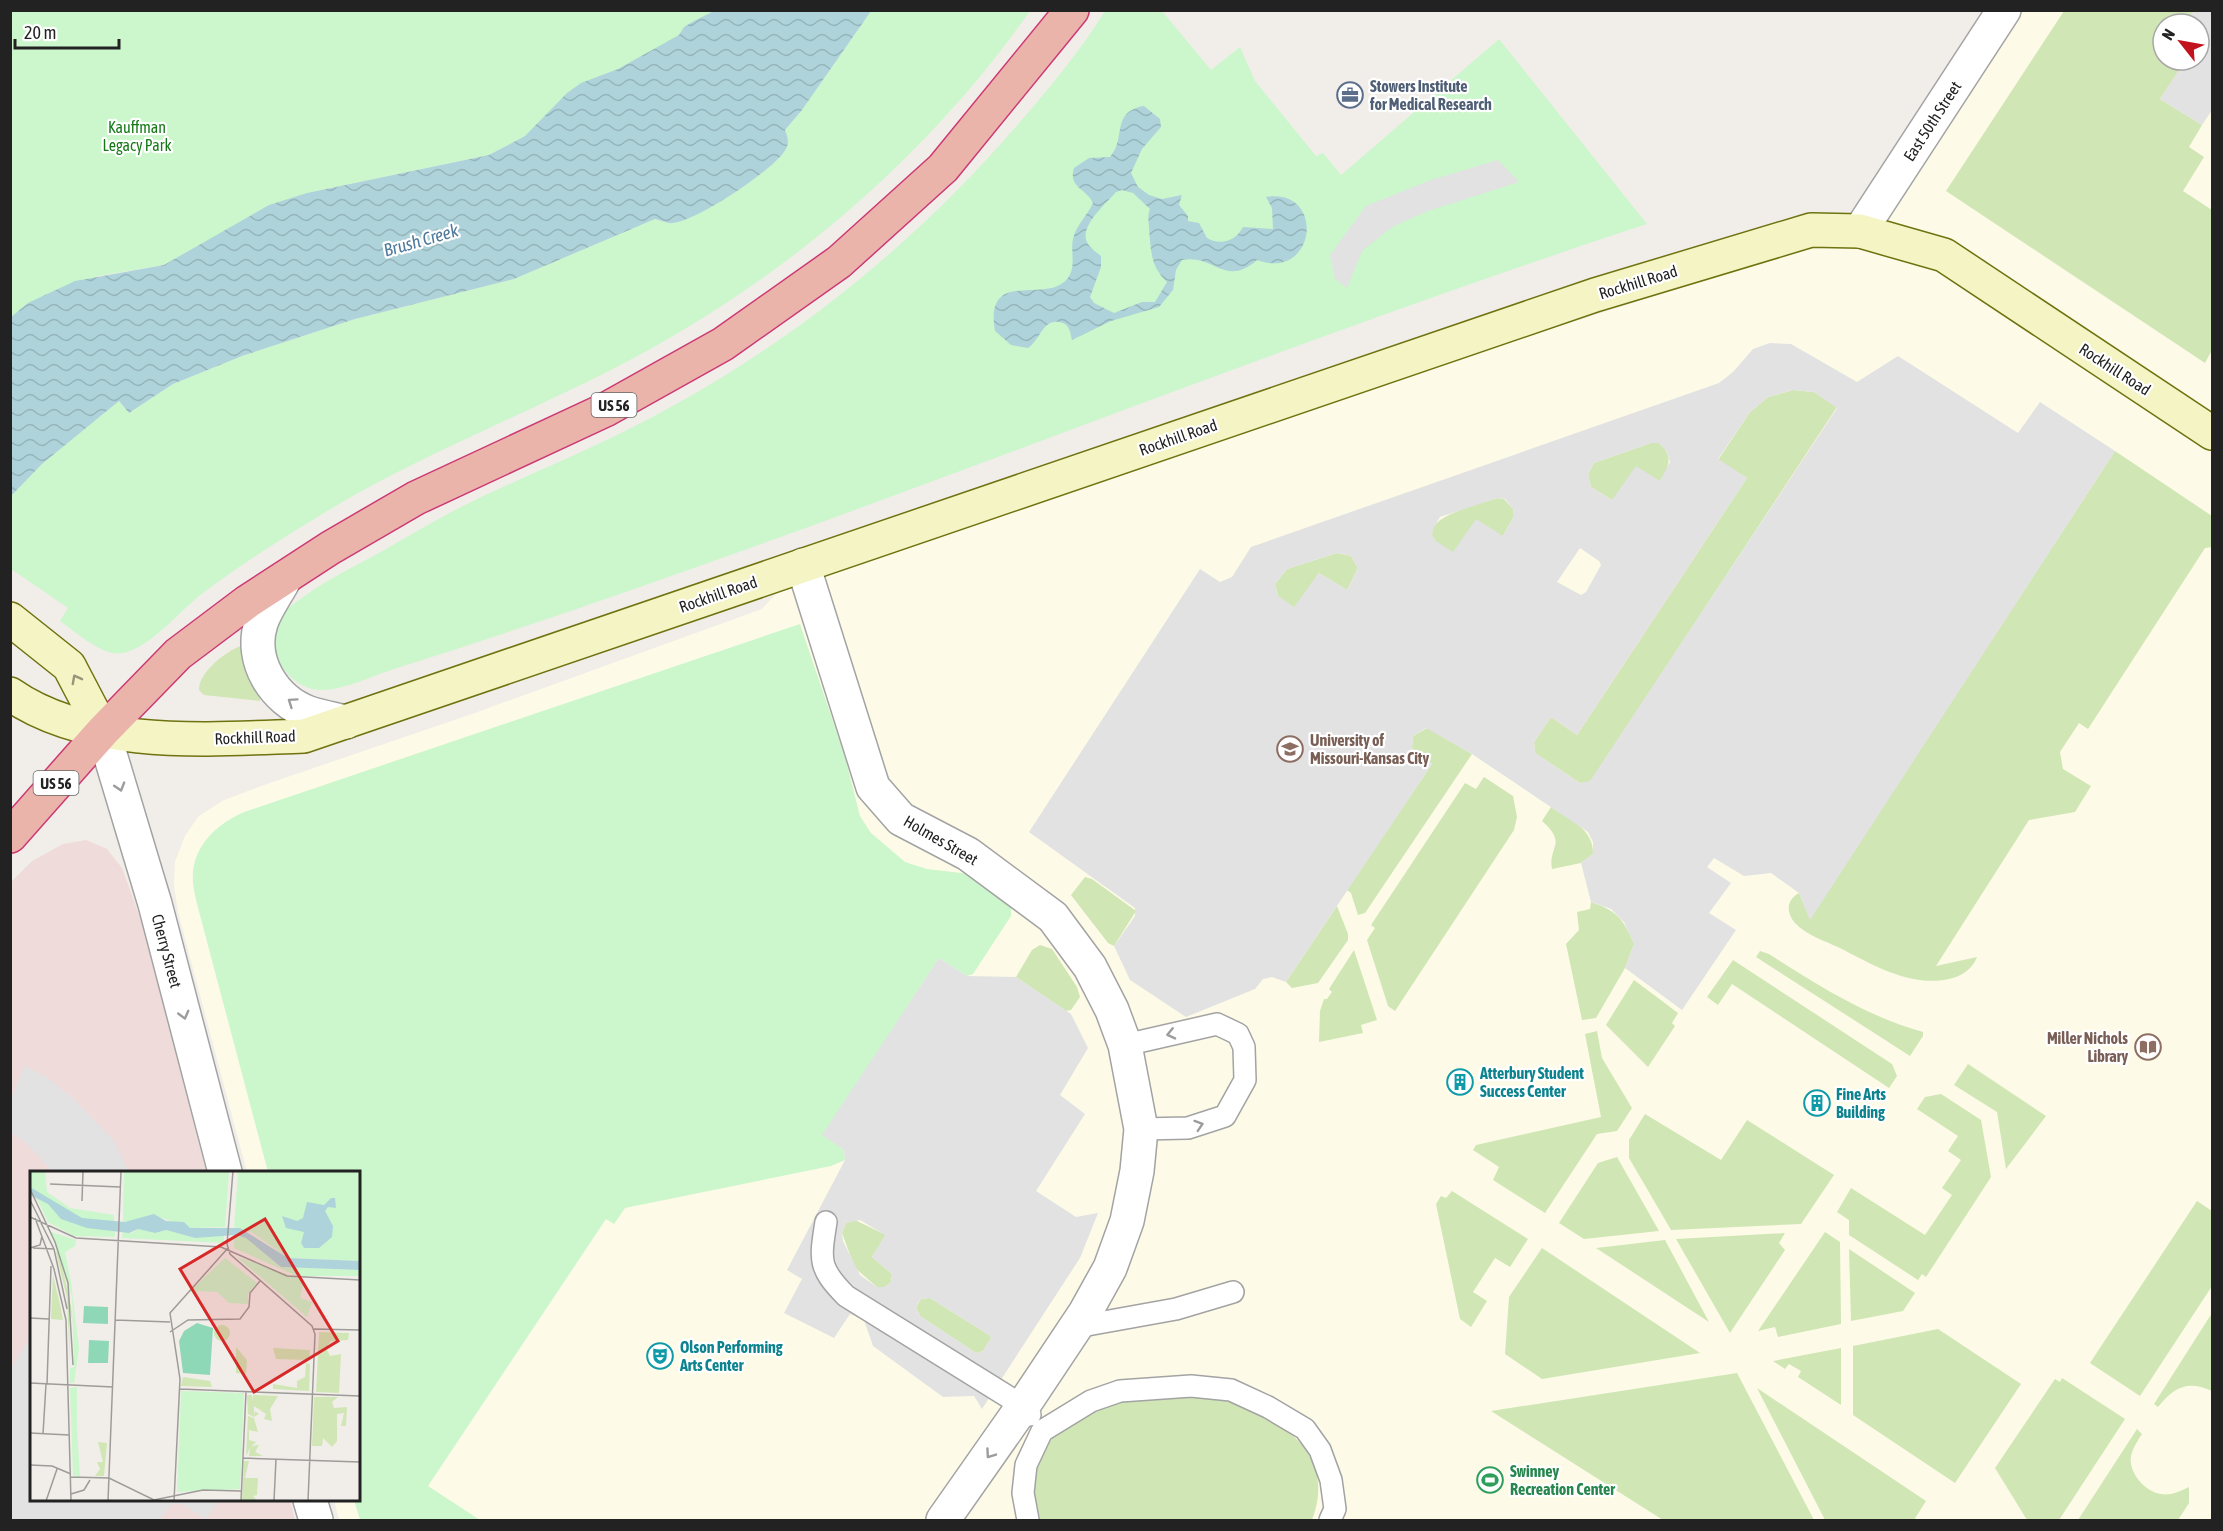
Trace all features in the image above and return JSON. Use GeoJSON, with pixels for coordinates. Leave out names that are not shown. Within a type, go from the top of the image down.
{"type":"FeatureCollection","features":[{"type":"Feature","properties":{"kind":"highway","name":"US 56"},"geometry":{"type":"LineString","coordinates":[[10,836],[103,731],[178,654],[248,602],[416,498],[605,410],[723,344],[839,262],[943,168],[1072,10]]}},
{"type":"Feature","properties":{"kind":"main road","name":"Rockhill Road"},"geometry":{"type":"LineString","coordinates":[[10,694],[32,709],[103,731],[195,740],[304,736],[1595,295],[1811,230],[1860,231],[1944,255],[2212,433]]}},
{"type":"Feature","properties":{"kind":"main road"},"geometry":{"type":"LineString","coordinates":[[10,619],[69,666],[103,731]]}},
{"type":"Feature","properties":{"kind":"street","name":"East 50th Street"},"geometry":{"type":"LineString","coordinates":[[1860,231],[2004,10]]}},
{"type":"Feature","properties":{"kind":"street","name":"Holmes Street"},"geometry":{"type":"LineString","coordinates":[[803,565],[873,787],[901,819],[968,854],[1053,917],[1090,967],[1112,1010],[1125,1045]]}},
{"type":"Feature","properties":{"kind":"street"},"geometry":{"type":"LineString","coordinates":[[285,578],[261,623],[257,653],[264,674],[287,701],[310,713],[346,722]]}},
{"type":"Feature","properties":{"kind":"street","name":"Cherry Street"},"geometry":{"type":"LineString","coordinates":[[103,731],[155,904],[224,1171]]}},
{"type":"Feature","properties":{"kind":"street"},"geometry":{"type":"LineString","coordinates":[[944,1521],[1033,1418],[1076,1327],[1110,1268],[1127,1221],[1137,1171],[1141,1129],[1125,1045]]}},
{"type":"Feature","properties":{"kind":"street"},"geometry":{"type":"LineString","coordinates":[[310,1501],[316,1521]]}},
{"type":"Feature","properties":{"kind":"lane"},"geometry":{"type":"LineString","coordinates":[[1125,1045],[1217,1024],[1238,1034],[1244,1047],[1245,1080],[1225,1116],[1188,1128],[1141,1129]]}},
{"type":"Feature","properties":{"kind":"lane"},"geometry":{"type":"LineString","coordinates":[[826,1222],[821,1254],[826,1277],[846,1296],[1033,1418],[1119,1391],[1191,1386],[1231,1390],[1268,1407],[1305,1429],[1320,1450],[1331,1479],[1335,1509],[1330,1521]]}},
{"type":"Feature","properties":{"kind":"lane"},"geometry":{"type":"LineString","coordinates":[[1076,1327],[1176,1309],[1233,1292]]}},
{"type":"Feature","properties":{"kind":"lane"},"geometry":{"type":"LineString","coordinates":[[1028,1521],[1023,1493],[1033,1418]]}},
{"type":"Feature","properties":{"kind":"shaded area","name":"University of Missouri-Kansas City"},"geometry":{"type":"Polygon","coordinates":[[[2004,11],[2212,11],[2212,1520],[339,1520],[334,1501],[360,1501],[360,1171],[247,1171],[178,912],[174,885],[175,862],[185,836],[198,817],[222,801],[762,609],[803,565],[1860,231],[2004,11]]]}},
{"type":"Feature","properties":{"kind":"shaded area"},"geometry":{"type":"Polygon","coordinates":[[[2212,11],[2212,110],[2202,125],[2160,99],[2178,72],[2211,72],[2211,12],[2193,12],[2212,11]]]}},
{"type":"Feature","properties":{"kind":"shaded area"},"geometry":{"type":"Polygon","coordinates":[[[1498,160],[1519,182],[1428,211],[1392,227],[1362,251],[1347,288],[1335,279],[1330,255],[1366,206],[1431,180],[1498,160]]]}},
{"type":"Feature","properties":{"kind":"shaded area"},"geometry":{"type":"Polygon","coordinates":[[[1770,343],[1791,344],[1857,382],[1898,356],[2018,433],[2040,402],[2115,451],[1810,920],[1799,893],[1771,873],[1744,876],[1714,858],[1707,867],[1731,883],[1709,913],[1736,930],[1682,1010],[1625,968],[1634,944],[1624,922],[1611,909],[1591,902],[1581,863],[1593,854],[1593,842],[1588,832],[1472,754],[1426,728],[1413,736],[1412,748],[1432,764],[1286,982],[1272,977],[1263,979],[1255,989],[1186,1017],[1130,980],[1114,946],[1135,916],[1135,908],[1029,832],[1200,569],[1220,582],[1232,577],[1251,547],[1719,383],[1733,372],[1753,349],[1770,343]],[[1793,390],[1768,397],[1750,412],[1718,459],[1747,478],[1577,735],[1551,717],[1534,742],[1535,753],[1580,783],[1590,781],[1837,408],[1814,392],[1793,390]],[[1651,443],[1594,463],[1588,474],[1591,487],[1612,500],[1636,466],[1660,481],[1670,462],[1667,452],[1659,443],[1651,443]],[[1497,498],[1440,517],[1432,535],[1436,541],[1453,552],[1476,519],[1503,536],[1514,516],[1513,509],[1505,499],[1497,498]],[[1580,548],[1557,582],[1581,595],[1586,592],[1601,565],[1599,561],[1580,548]],[[1337,553],[1287,569],[1275,584],[1278,596],[1294,607],[1319,573],[1347,590],[1358,568],[1351,556],[1337,553]]]}},
{"type":"Feature","properties":{"kind":"shaded area"},"geometry":{"type":"Polygon","coordinates":[[[86,840],[107,849],[122,868],[142,923],[206,1171],[30,1171],[30,1501],[290,1501],[295,1520],[11,1520],[11,882],[32,861],[63,844],[86,840]]]}},
{"type":"Feature","properties":{"kind":"shaded area"},"geometry":{"type":"Polygon","coordinates":[[[939,958],[967,976],[1016,977],[1071,1014],[1088,1048],[1060,1095],[1085,1114],[1036,1191],[1076,1217],[1098,1213],[1080,1258],[982,1409],[974,1396],[943,1397],[873,1346],[864,1320],[850,1314],[834,1338],[784,1313],[802,1279],[787,1270],[845,1160],[844,1150],[822,1135],[939,958]],[[860,1220],[846,1223],[842,1233],[843,1241],[860,1275],[877,1287],[885,1287],[891,1282],[892,1274],[872,1257],[885,1235],[860,1220]],[[930,1298],[921,1299],[918,1303],[916,1307],[920,1316],[976,1353],[983,1351],[991,1338],[989,1335],[930,1298]]]}},
{"type":"Feature","properties":{"kind":"shaded area"},"geometry":{"type":"Polygon","coordinates":[[[24,1066],[46,1077],[72,1097],[114,1141],[129,1171],[52,1171],[25,1142],[11,1133],[11,1100],[24,1066]]]}},
{"type":"Feature","properties":{"kind":"shaded area"},"geometry":{"type":"Polygon","coordinates":[[[30,1339],[30,1501],[218,1501],[206,1519],[180,1503],[171,1505],[160,1520],[11,1520],[11,1368],[30,1339]]]}},
{"type":"Feature","properties":{"kind":"green space","name":"Kauffman Legacy Park"},"geometry":{"type":"Polygon","coordinates":[[[11,11],[716,11],[525,136],[489,155],[307,193],[164,265],[98,276],[11,317],[11,11]]]}},
{"type":"Feature","properties":{"kind":"green space"},"geometry":{"type":"Polygon","coordinates":[[[871,11],[1030,11],[988,67],[894,170],[787,260],[730,301],[670,338],[609,371],[354,495],[228,575],[199,596],[153,637],[133,650],[115,653],[89,642],[60,621],[68,608],[11,569],[11,496],[42,464],[119,401],[129,413],[173,384],[242,356],[355,319],[514,279],[655,219],[673,223],[699,213],[735,192],[780,157],[787,143],[785,130],[802,110],[871,11]]]}},
{"type":"Feature","properties":{"kind":"green space"},"geometry":{"type":"Polygon","coordinates":[[[1105,11],[1162,11],[1211,70],[1240,47],[1255,81],[1316,156],[1323,153],[1341,175],[1499,39],[1647,224],[1333,333],[709,563],[358,682],[339,688],[321,690],[308,688],[288,674],[276,652],[276,627],[282,615],[311,591],[457,509],[609,439],[686,399],[791,332],[840,294],[888,255],[978,169],[1054,82],[1105,11]]]}},
{"type":"Feature","properties":{"kind":"green space"},"geometry":{"type":"Polygon","coordinates":[[[2064,11],[2194,11],[2151,12],[2151,72],[2178,72],[2160,99],[2202,125],[2189,147],[2204,157],[2183,191],[2212,210],[2212,350],[2205,363],[1946,191],[2064,11]]]}},
{"type":"Feature","properties":{"kind":"green space"},"geometry":{"type":"Polygon","coordinates":[[[1793,390],[1814,392],[1837,407],[1590,782],[1580,783],[1535,753],[1534,742],[1551,717],[1577,735],[1747,478],[1718,460],[1750,412],[1768,397],[1793,390]]]}},
{"type":"Feature","properties":{"kind":"green space"},"geometry":{"type":"Polygon","coordinates":[[[1651,443],[1659,443],[1667,452],[1668,466],[1660,481],[1612,500],[1591,487],[1588,474],[1594,463],[1651,443]]]}},
{"type":"Feature","properties":{"kind":"green space"},"geometry":{"type":"Polygon","coordinates":[[[2115,451],[2212,516],[2212,547],[2205,548],[2088,729],[2079,723],[2060,752],[2063,769],[2091,786],[2075,812],[2029,820],[1936,966],[1977,957],[1970,968],[1957,977],[1938,981],[1895,974],[1805,931],[1795,923],[1790,915],[1789,907],[1792,899],[1799,893],[1810,919],[2115,451]]]}},
{"type":"Feature","properties":{"kind":"green space"},"geometry":{"type":"Polygon","coordinates":[[[1497,498],[1504,499],[1513,509],[1514,516],[1503,536],[1452,553],[1436,542],[1432,533],[1434,526],[1442,519],[1497,498]]]}},
{"type":"Feature","properties":{"kind":"green space"},"geometry":{"type":"Polygon","coordinates":[[[1337,553],[1351,556],[1358,568],[1347,590],[1319,573],[1294,608],[1278,596],[1275,584],[1287,569],[1337,553]]]}},
{"type":"Feature","properties":{"kind":"green space"},"geometry":{"type":"Polygon","coordinates":[[[800,624],[845,757],[860,816],[871,833],[905,862],[927,869],[970,874],[1011,903],[1011,916],[973,974],[967,976],[939,958],[823,1135],[844,1150],[845,1160],[831,1166],[625,1208],[614,1224],[606,1219],[428,1486],[480,1520],[360,1520],[354,1501],[360,1501],[360,1171],[268,1171],[195,896],[193,869],[201,847],[216,829],[247,811],[800,624]]]}},
{"type":"Feature","properties":{"kind":"green space"},"geometry":{"type":"Polygon","coordinates":[[[241,646],[261,694],[260,701],[204,695],[199,690],[200,683],[208,670],[221,658],[241,646]]]}},
{"type":"Feature","properties":{"kind":"green space"},"geometry":{"type":"Polygon","coordinates":[[[1427,728],[1472,754],[1365,913],[1358,915],[1351,893],[1347,890],[1432,764],[1412,748],[1413,736],[1427,728]]]}},
{"type":"Feature","properties":{"kind":"green space"},"geometry":{"type":"Polygon","coordinates":[[[1484,777],[1513,796],[1517,817],[1514,830],[1395,1011],[1388,1006],[1367,940],[1375,928],[1371,925],[1465,783],[1476,789],[1484,777]]]}},
{"type":"Feature","properties":{"kind":"green space"},"geometry":{"type":"Polygon","coordinates":[[[1551,807],[1580,826],[1590,838],[1593,854],[1581,863],[1552,869],[1551,861],[1556,840],[1542,821],[1551,807]]]}},
{"type":"Feature","properties":{"kind":"green space"},"geometry":{"type":"Polygon","coordinates":[[[1085,877],[1092,879],[1136,911],[1114,946],[1108,943],[1071,895],[1085,877]]]}},
{"type":"Feature","properties":{"kind":"green space"},"geometry":{"type":"Polygon","coordinates":[[[1591,902],[1613,912],[1626,928],[1634,944],[1625,968],[1596,1018],[1582,1020],[1566,944],[1579,930],[1577,912],[1590,909],[1591,902]]]}},
{"type":"Feature","properties":{"kind":"green space"},"geometry":{"type":"Polygon","coordinates":[[[1337,906],[1348,934],[1348,940],[1318,983],[1292,988],[1286,982],[1337,906]]]}},
{"type":"Feature","properties":{"kind":"green space"},"geometry":{"type":"Polygon","coordinates":[[[1040,945],[1052,949],[1077,987],[1080,997],[1071,1010],[1066,1011],[1016,977],[1032,950],[1040,945]]]}},
{"type":"Feature","properties":{"kind":"green space"},"geometry":{"type":"Polygon","coordinates":[[[1354,950],[1377,1020],[1361,1025],[1363,1033],[1319,1042],[1320,1011],[1324,999],[1327,999],[1332,992],[1329,989],[1354,950]]]}},
{"type":"Feature","properties":{"kind":"green space"},"geometry":{"type":"Polygon","coordinates":[[[1760,951],[1769,954],[1862,1009],[1923,1032],[1923,1036],[1910,1056],[1756,957],[1760,951]]]}},
{"type":"Feature","properties":{"kind":"green space"},"geometry":{"type":"Polygon","coordinates":[[[1733,960],[1892,1064],[1897,1076],[1889,1088],[1732,984],[1718,1005],[1707,997],[1733,960]]]}},
{"type":"Feature","properties":{"kind":"green space"},"geometry":{"type":"Polygon","coordinates":[[[1634,980],[1678,1013],[1672,1023],[1675,1026],[1648,1067],[1606,1025],[1634,980]]]}},
{"type":"Feature","properties":{"kind":"green space"},"geometry":{"type":"Polygon","coordinates":[[[1597,1031],[1602,1058],[1632,1108],[1617,1131],[1597,1134],[1545,1213],[1493,1180],[1499,1167],[1473,1150],[1476,1145],[1601,1117],[1585,1034],[1597,1031]]]}},
{"type":"Feature","properties":{"kind":"green space"},"geometry":{"type":"Polygon","coordinates":[[[1968,1064],[2046,1116],[2006,1169],[1997,1112],[1954,1085],[1968,1064]]]}},
{"type":"Feature","properties":{"kind":"green space"},"geometry":{"type":"Polygon","coordinates":[[[1941,1094],[1981,1120],[1991,1177],[1926,1277],[1922,1274],[1918,1280],[1849,1235],[1849,1220],[1837,1212],[1851,1188],[1925,1235],[1952,1195],[1942,1188],[1961,1160],[1948,1151],[1958,1136],[1917,1109],[1925,1097],[1941,1094]]]}},
{"type":"Feature","properties":{"kind":"green space"},"geometry":{"type":"Polygon","coordinates":[[[1645,1114],[1721,1160],[1747,1120],[1834,1175],[1801,1224],[1671,1230],[1629,1158],[1629,1140],[1645,1114]]]}},
{"type":"Feature","properties":{"kind":"green space"},"geometry":{"type":"Polygon","coordinates":[[[1617,1157],[1659,1231],[1584,1239],[1559,1223],[1598,1163],[1617,1157]]]}},
{"type":"Feature","properties":{"kind":"green space"},"geometry":{"type":"Polygon","coordinates":[[[1452,1191],[1528,1239],[1510,1267],[1495,1258],[1473,1292],[1487,1301],[1471,1327],[1460,1319],[1436,1204],[1441,1196],[1446,1198],[1452,1191]]]}},
{"type":"Feature","properties":{"kind":"green space"},"geometry":{"type":"Polygon","coordinates":[[[2197,1201],[2212,1211],[2212,1286],[2140,1396],[2090,1363],[2197,1201]]]}},
{"type":"Feature","properties":{"kind":"green space"},"geometry":{"type":"Polygon","coordinates":[[[855,1220],[886,1235],[872,1257],[892,1274],[891,1282],[885,1287],[877,1287],[855,1268],[842,1233],[846,1223],[855,1220]]]}},
{"type":"Feature","properties":{"kind":"green space"},"geometry":{"type":"Polygon","coordinates":[[[1825,1232],[1840,1242],[1841,1324],[1778,1337],[1775,1327],[1758,1331],[1825,1232]]]}},
{"type":"Feature","properties":{"kind":"green space"},"geometry":{"type":"Polygon","coordinates":[[[1785,1233],[1779,1243],[1785,1250],[1730,1333],[1676,1239],[1785,1233]]]}},
{"type":"Feature","properties":{"kind":"green space"},"geometry":{"type":"Polygon","coordinates":[[[1665,1240],[1709,1322],[1596,1248],[1665,1240]]]}},
{"type":"Feature","properties":{"kind":"green space"},"geometry":{"type":"Polygon","coordinates":[[[1542,1248],[1700,1353],[1542,1379],[1505,1354],[1509,1297],[1542,1248]]]}},
{"type":"Feature","properties":{"kind":"green space"},"geometry":{"type":"Polygon","coordinates":[[[1849,1249],[1915,1293],[1903,1311],[1851,1321],[1849,1249]]]}},
{"type":"Feature","properties":{"kind":"green space"},"geometry":{"type":"Polygon","coordinates":[[[930,1298],[989,1335],[991,1338],[983,1351],[976,1353],[920,1316],[916,1307],[921,1299],[930,1298]]]}},
{"type":"Feature","properties":{"kind":"green space"},"geometry":{"type":"Polygon","coordinates":[[[2212,1313],[2212,1391],[2196,1386],[2182,1387],[2158,1407],[2154,1404],[2212,1313]]]}},
{"type":"Feature","properties":{"kind":"green space"},"geometry":{"type":"Polygon","coordinates":[[[1938,1329],[2021,1384],[1955,1483],[1853,1415],[1853,1346],[1938,1329]]]}},
{"type":"Feature","properties":{"kind":"green space"},"geometry":{"type":"Polygon","coordinates":[[[1841,1348],[1841,1405],[1798,1377],[1801,1371],[1789,1364],[1785,1369],[1773,1361],[1841,1348]]]}},
{"type":"Feature","properties":{"kind":"green space"},"geometry":{"type":"Polygon","coordinates":[[[1737,1373],[1814,1520],[1663,1520],[1491,1411],[1737,1373]]]}},
{"type":"Feature","properties":{"kind":"green space"},"geometry":{"type":"Polygon","coordinates":[[[2062,1378],[2125,1419],[2059,1520],[2027,1520],[1995,1468],[2055,1379],[2060,1382],[2062,1378]]]}},
{"type":"Feature","properties":{"kind":"green space"},"geometry":{"type":"Polygon","coordinates":[[[1757,1388],[1926,1501],[1914,1520],[1825,1520],[1757,1388]]]}},
{"type":"Feature","properties":{"kind":"green space"},"geometry":{"type":"Polygon","coordinates":[[[1209,1395],[1254,1411],[1275,1422],[1293,1436],[1307,1452],[1316,1472],[1318,1494],[1312,1520],[1040,1520],[1034,1491],[1036,1469],[1049,1440],[1070,1420],[1129,1397],[1209,1395]]]}},
{"type":"Feature","properties":{"kind":"green space"},"geometry":{"type":"Polygon","coordinates":[[[2137,1429],[2142,1434],[2133,1450],[2131,1462],[2139,1480],[2149,1489],[2161,1494],[2172,1494],[2189,1487],[2189,1503],[2178,1520],[2078,1520],[2137,1429]]]}},
{"type":"Feature","properties":{"kind":"water","name":"Brush Creek"},"geometry":{"type":"Polygon","coordinates":[[[716,10],[871,11],[802,110],[785,130],[788,141],[784,152],[749,183],[715,205],[684,220],[671,223],[655,219],[514,279],[355,319],[242,356],[173,384],[129,413],[119,401],[42,464],[11,496],[11,317],[28,303],[75,281],[164,265],[269,205],[307,193],[489,155],[525,136],[567,93],[581,83],[618,69],[679,35],[684,27],[716,10]]]}},
{"type":"Feature","properties":{"kind":"water"},"geometry":{"type":"Polygon","coordinates":[[[1144,106],[1160,119],[1161,127],[1142,149],[1131,173],[1138,187],[1149,195],[1162,199],[1182,195],[1179,205],[1188,216],[1188,221],[1199,223],[1207,238],[1218,242],[1232,239],[1243,227],[1273,229],[1272,208],[1266,197],[1285,198],[1298,206],[1305,218],[1306,233],[1302,247],[1292,258],[1277,263],[1257,260],[1246,268],[1236,271],[1228,271],[1203,261],[1182,260],[1176,270],[1173,290],[1159,307],[1111,321],[1072,340],[1067,326],[1054,322],[1045,327],[1028,348],[1011,345],[995,331],[994,311],[999,300],[1007,293],[1045,289],[1057,286],[1067,279],[1072,270],[1074,234],[1093,203],[1073,180],[1074,168],[1089,158],[1110,157],[1118,142],[1123,120],[1133,109],[1144,106]],[[1122,190],[1116,192],[1090,222],[1087,229],[1086,236],[1089,246],[1101,256],[1101,267],[1090,297],[1094,303],[1114,313],[1142,302],[1155,302],[1167,282],[1157,270],[1152,257],[1148,219],[1150,209],[1133,193],[1122,190]]]}},
{"type":"Feature","properties":{"kind":"place","name":"Stowers Institute for Medical Research"},"geometry":{"type":"Point","coordinates":[1350,95]}},
{"type":"Feature","properties":{"kind":"place","name":"University of Missouri-Kansas City"},"geometry":{"type":"Point","coordinates":[1290,749]}},
{"type":"Feature","properties":{"kind":"place","name":"Miller Nichols Library"},"geometry":{"type":"Point","coordinates":[2148,1047]}},
{"type":"Feature","properties":{"kind":"place","name":"Atterbury Student Success Center"},"geometry":{"type":"Point","coordinates":[1460,1082]}},
{"type":"Feature","properties":{"kind":"place","name":"Fine Arts Building"},"geometry":{"type":"Point","coordinates":[1817,1103]}},
{"type":"Feature","properties":{"kind":"place","name":"Olson Performing Arts Center"},"geometry":{"type":"Point","coordinates":[660,1356]}},
{"type":"Feature","properties":{"kind":"place","name":"Swinney Recreation Center"},"geometry":{"type":"Point","coordinates":[1490,1480]}}]}
